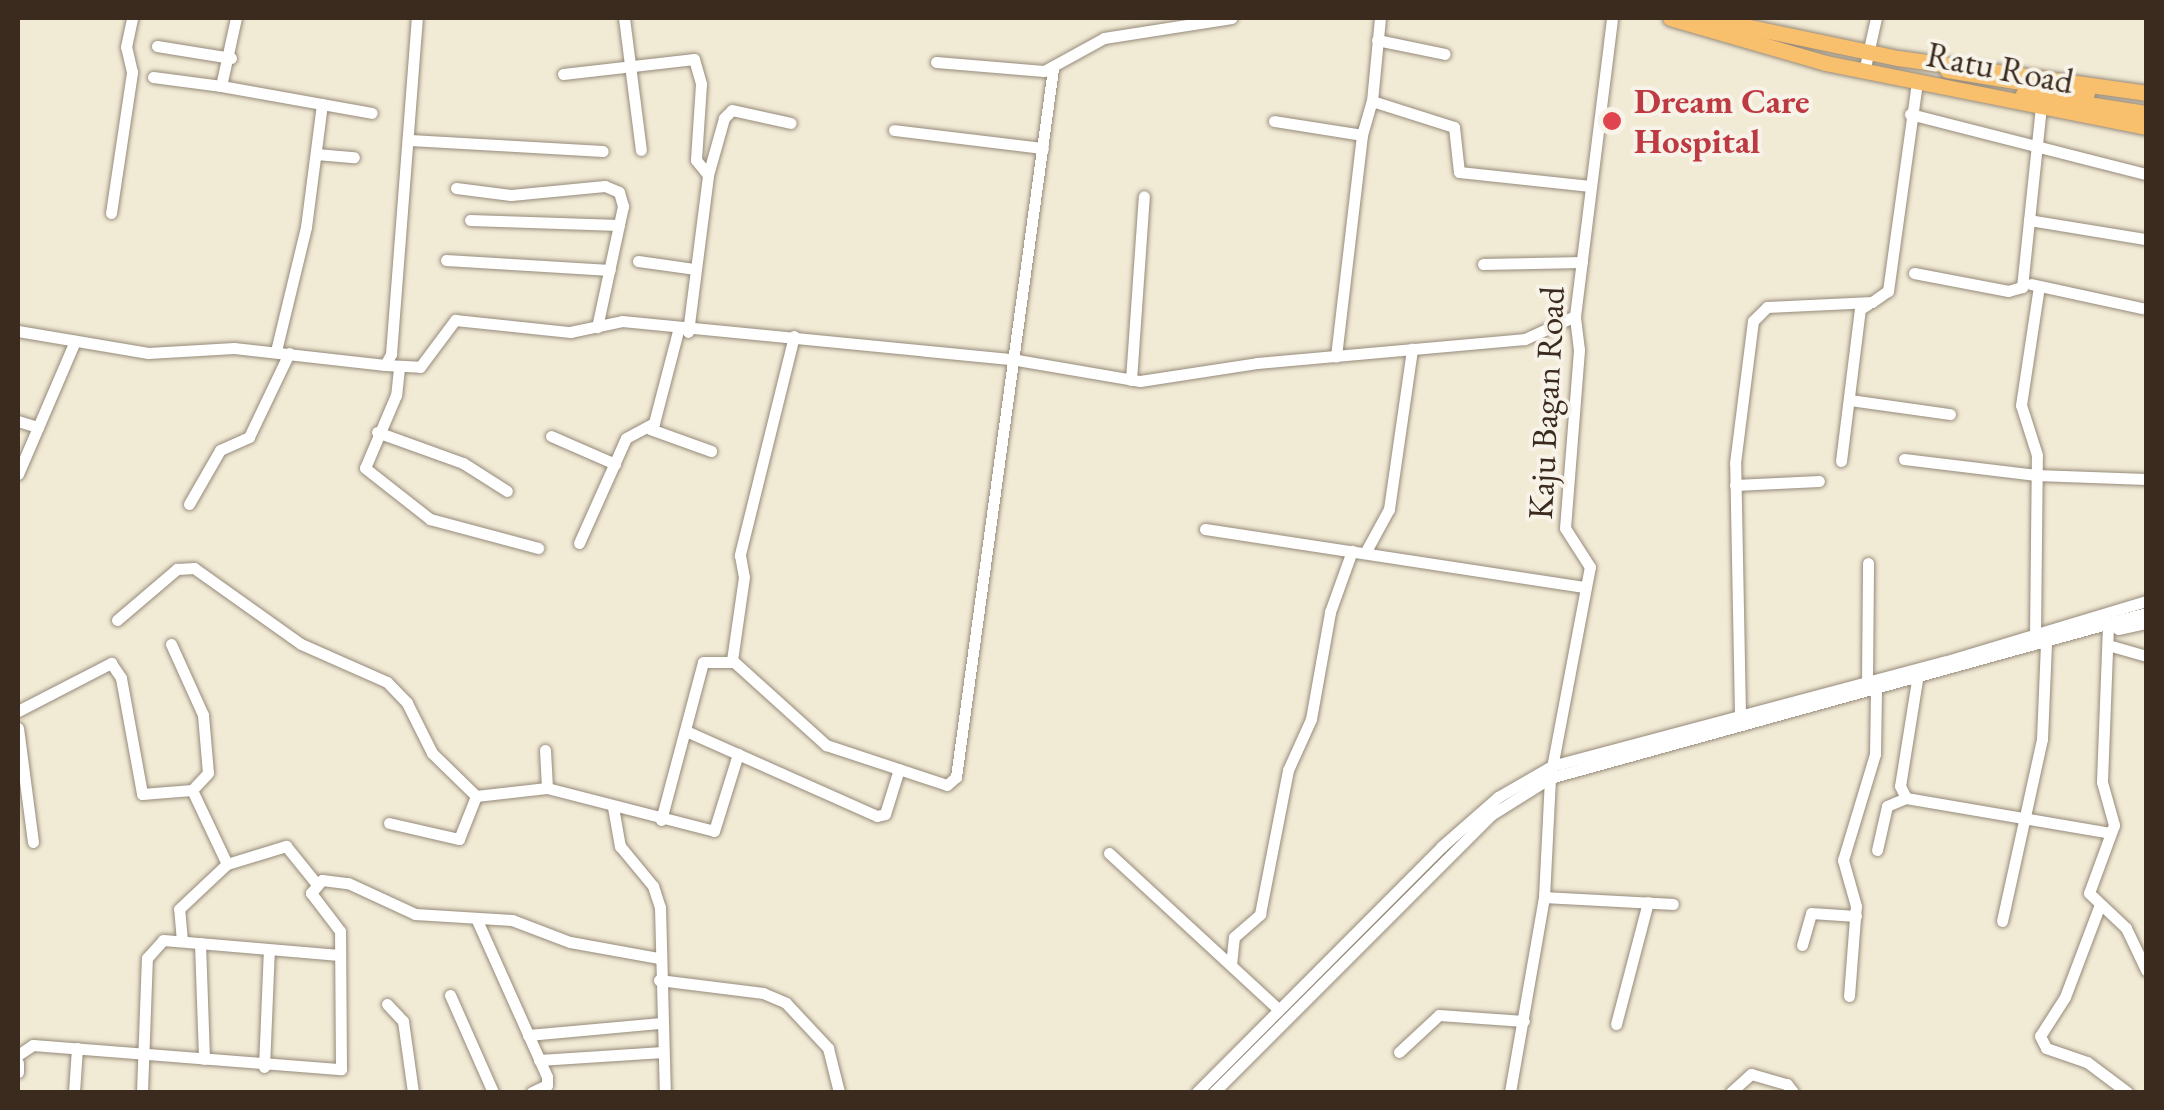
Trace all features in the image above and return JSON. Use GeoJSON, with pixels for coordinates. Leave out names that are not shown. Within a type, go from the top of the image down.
{"type":"FeatureCollection","features":[{"type":"Feature","properties":{"kind":"main road","name":"Ratu Road"},"geometry":{"type":"LineString","coordinates":[[1670,18],[1864,72],[2146,127]]}},
{"type":"Feature","properties":{"kind":"main road","name":"Ratu Road"},"geometry":{"type":"LineString","coordinates":[[1706,18],[1868,52],[2146,93]]}},
{"type":"Feature","properties":{"kind":"main road"},"geometry":{"type":"LineString","coordinates":[[1930,60],[1967,79],[2146,113]]}},
{"type":"Feature","properties":{"kind":"main road"},"geometry":{"type":"LineString","coordinates":[[1919,83],[1967,79],[2146,102]]}},
{"type":"Feature","properties":{"kind":"street"},"geometry":{"type":"LineString","coordinates":[[110,212],[132,72],[126,47],[132,18]]}},
{"type":"Feature","properties":{"kind":"street"},"geometry":{"type":"LineString","coordinates":[[221,86],[231,58],[236,18]]}},
{"type":"Feature","properties":{"kind":"street"},"geometry":{"type":"LineString","coordinates":[[385,365],[410,140],[417,18]]}},
{"type":"Feature","properties":{"kind":"street"},"geometry":{"type":"LineString","coordinates":[[624,18],[641,150]]}},
{"type":"Feature","properties":{"kind":"street"},"geometry":{"type":"LineString","coordinates":[[936,62],[1053,69],[1104,38],[1232,18]]}},
{"type":"Feature","properties":{"kind":"street"},"geometry":{"type":"LineString","coordinates":[[1336,356],[1380,18]]}},
{"type":"Feature","properties":{"kind":"street","name":"Kaju Bagan Road"},"geometry":{"type":"LineString","coordinates":[[1510,1092],[1544,897],[1551,772],[1589,559],[1565,536],[1579,350],[1576,316],[1612,18]]}},
{"type":"Feature","properties":{"kind":"street"},"geometry":{"type":"LineString","coordinates":[[1864,72],[1876,18]]}},
{"type":"Feature","properties":{"kind":"street"},"geometry":{"type":"LineString","coordinates":[[1377,40],[1445,54]]}},
{"type":"Feature","properties":{"kind":"street"},"geometry":{"type":"LineString","coordinates":[[157,46],[231,58]]}},
{"type":"Feature","properties":{"kind":"street"},"geometry":{"type":"LineString","coordinates":[[562,74],[686,56],[698,64],[696,160],[708,175]]}},
{"type":"Feature","properties":{"kind":"street"},"geometry":{"type":"LineString","coordinates":[[660,820],[703,662],[733,662],[826,745],[947,785],[956,777],[1017,360],[1053,69]]}},
{"type":"Feature","properties":{"kind":"street"},"geometry":{"type":"LineString","coordinates":[[153,77],[372,113]]}},
{"type":"Feature","properties":{"kind":"street"},"geometry":{"type":"LineString","coordinates":[[1841,461],[1860,309],[1888,291],[1910,114],[1919,83]]}},
{"type":"Feature","properties":{"kind":"street"},"geometry":{"type":"LineString","coordinates":[[1372,101],[1454,126],[1455,165],[1469,176],[1590,186]]}},
{"type":"Feature","properties":{"kind":"street"},"geometry":{"type":"LineString","coordinates":[[189,504],[220,450],[249,437],[283,352],[322,104]]}},
{"type":"Feature","properties":{"kind":"street"},"geometry":{"type":"LineString","coordinates":[[1914,273],[2017,291],[2022,282],[2041,107]]}},
{"type":"Feature","properties":{"kind":"street"},"geometry":{"type":"LineString","coordinates":[[650,428],[683,332],[708,175],[726,113],[790,124]]}},
{"type":"Feature","properties":{"kind":"street"},"geometry":{"type":"LineString","coordinates":[[1910,114],[2146,174]]}},
{"type":"Feature","properties":{"kind":"street"},"geometry":{"type":"LineString","coordinates":[[1274,122],[1362,135]]}},
{"type":"Feature","properties":{"kind":"street"},"geometry":{"type":"LineString","coordinates":[[894,130],[1043,148]]}},
{"type":"Feature","properties":{"kind":"street"},"geometry":{"type":"LineString","coordinates":[[410,140],[604,150]]}},
{"type":"Feature","properties":{"kind":"street"},"geometry":{"type":"LineString","coordinates":[[316,154],[354,157]]}},
{"type":"Feature","properties":{"kind":"street"},"geometry":{"type":"LineString","coordinates":[[456,188],[521,195],[613,188],[622,199],[597,327]]}},
{"type":"Feature","properties":{"kind":"street"},"geometry":{"type":"LineString","coordinates":[[1132,380],[1144,196]]}},
{"type":"Feature","properties":{"kind":"street"},"geometry":{"type":"LineString","coordinates":[[470,220],[619,225]]}},
{"type":"Feature","properties":{"kind":"street"},"geometry":{"type":"LineString","coordinates":[[2030,220],[2145,238]]}},
{"type":"Feature","properties":{"kind":"street"},"geometry":{"type":"LineString","coordinates":[[446,260],[610,270]]}},
{"type":"Feature","properties":{"kind":"street"},"geometry":{"type":"LineString","coordinates":[[638,260],[695,269]]}},
{"type":"Feature","properties":{"kind":"street"},"geometry":{"type":"LineString","coordinates":[[1484,264],[1582,262]]}},
{"type":"Feature","properties":{"kind":"street"},"geometry":{"type":"LineString","coordinates":[[2022,282],[2142,308]]}},
{"type":"Feature","properties":{"kind":"street"},"geometry":{"type":"LineString","coordinates":[[2002,921],[2028,820],[2042,740],[2036,448],[2021,421],[2039,286]]}},
{"type":"Feature","properties":{"kind":"street"},"geometry":{"type":"LineString","coordinates":[[1740,714],[1735,485],[1738,422],[1757,314],[1789,302],[1872,302]]}},
{"type":"Feature","properties":{"kind":"street"},"geometry":{"type":"LineString","coordinates":[[18,331],[148,353],[283,352],[400,368],[420,366],[455,320],[570,332],[622,321],[683,332],[794,336],[1017,360],[1132,380],[1525,339],[1576,316]]}},
{"type":"Feature","properties":{"kind":"street"},"geometry":{"type":"LineString","coordinates":[[733,662],[740,555],[794,336]]}},
{"type":"Feature","properties":{"kind":"street"},"geometry":{"type":"LineString","coordinates":[[18,474],[75,341]]}},
{"type":"Feature","properties":{"kind":"street"},"geometry":{"type":"LineString","coordinates":[[1231,966],[1234,937],[1260,914],[1288,770],[1311,719],[1330,612],[1359,552],[1388,509],[1412,349]]}},
{"type":"Feature","properties":{"kind":"street"},"geometry":{"type":"LineString","coordinates":[[400,368],[396,395],[364,468],[411,509],[538,548]]}},
{"type":"Feature","properties":{"kind":"street"},"geometry":{"type":"LineString","coordinates":[[1850,400],[1950,414]]}},
{"type":"Feature","properties":{"kind":"street"},"geometry":{"type":"LineString","coordinates":[[18,421],[38,427]]}},
{"type":"Feature","properties":{"kind":"street"},"geometry":{"type":"LineString","coordinates":[[579,543],[631,433],[650,428],[712,451]]}},
{"type":"Feature","properties":{"kind":"street"},"geometry":{"type":"LineString","coordinates":[[377,432],[463,463],[508,491]]}},
{"type":"Feature","properties":{"kind":"street"},"geometry":{"type":"LineString","coordinates":[[551,436],[615,464]]}},
{"type":"Feature","properties":{"kind":"street"},"geometry":{"type":"LineString","coordinates":[[1904,459],[2036,475],[2146,479]]}},
{"type":"Feature","properties":{"kind":"street"},"geometry":{"type":"LineString","coordinates":[[1735,485],[1819,481]]}},
{"type":"Feature","properties":{"kind":"street"},"geometry":{"type":"LineString","coordinates":[[1204,529],[1586,587]]}},
{"type":"Feature","properties":{"kind":"street"},"geometry":{"type":"LineString","coordinates":[[1849,996],[1856,916],[1842,860],[1875,754],[1868,563]]}},
{"type":"Feature","properties":{"kind":"street"},"geometry":{"type":"LineString","coordinates":[[117,620],[177,569],[194,568],[301,644],[388,682],[407,702],[432,753],[476,796]]}},
{"type":"Feature","properties":{"kind":"street"},"geometry":{"type":"LineString","coordinates":[[1197,1092],[1472,818],[1551,772],[1740,714],[1917,680],[2146,600]]}},
{"type":"Feature","properties":{"kind":"street"},"geometry":{"type":"LineString","coordinates":[[2108,634],[2146,613]]}},
{"type":"Feature","properties":{"kind":"street"},"geometry":{"type":"LineString","coordinates":[[1214,1092],[1491,814],[1551,772],[2041,639],[2108,634],[2146,623]]}},
{"type":"Feature","properties":{"kind":"street"},"geometry":{"type":"LineString","coordinates":[[2108,634],[2146,656]]}},
{"type":"Feature","properties":{"kind":"street"},"geometry":{"type":"LineString","coordinates":[[2108,634],[2102,782],[2114,818],[2090,886],[2099,908],[2126,928],[2146,970]]}},
{"type":"Feature","properties":{"kind":"street"},"geometry":{"type":"LineString","coordinates":[[18,711],[111,664],[121,678],[138,789],[150,796],[192,790],[208,773],[203,716],[171,644]]}},
{"type":"Feature","properties":{"kind":"street"},"geometry":{"type":"LineString","coordinates":[[1906,798],[1900,786],[1917,680]]}},
{"type":"Feature","properties":{"kind":"street"},"geometry":{"type":"LineString","coordinates":[[18,728],[33,842]]}},
{"type":"Feature","properties":{"kind":"street"},"geometry":{"type":"LineString","coordinates":[[686,731],[877,816],[884,814],[900,770]]}},
{"type":"Feature","properties":{"kind":"street"},"geometry":{"type":"LineString","coordinates":[[545,750],[547,788]]}},
{"type":"Feature","properties":{"kind":"street"},"geometry":{"type":"LineString","coordinates":[[476,796],[547,788],[714,831],[738,754]]}},
{"type":"Feature","properties":{"kind":"street"},"geometry":{"type":"LineString","coordinates":[[192,790],[227,864]]}},
{"type":"Feature","properties":{"kind":"street"},"geometry":{"type":"LineString","coordinates":[[389,822],[460,839],[476,796]]}},
{"type":"Feature","properties":{"kind":"street"},"geometry":{"type":"LineString","coordinates":[[1877,850],[1887,806],[1906,798],[2110,833]]}},
{"type":"Feature","properties":{"kind":"street"},"geometry":{"type":"LineString","coordinates":[[614,806],[620,846],[658,898],[664,1092]]}},
{"type":"Feature","properties":{"kind":"street"},"geometry":{"type":"LineString","coordinates":[[182,942],[180,909],[227,864],[286,846],[315,882],[348,883],[415,914],[526,922],[570,942],[658,958]]}},
{"type":"Feature","properties":{"kind":"street"},"geometry":{"type":"LineString","coordinates":[[1109,854],[1279,1010]]}},
{"type":"Feature","properties":{"kind":"street"},"geometry":{"type":"LineString","coordinates":[[18,1055],[26,1046],[77,1048],[264,1067],[341,1069],[340,930],[311,894],[315,882]]}},
{"type":"Feature","properties":{"kind":"street"},"geometry":{"type":"LineString","coordinates":[[1544,897],[1673,904]]}},
{"type":"Feature","properties":{"kind":"street"},"geometry":{"type":"LineString","coordinates":[[1616,1024],[1648,902]]}},
{"type":"Feature","properties":{"kind":"street"},"geometry":{"type":"LineString","coordinates":[[2099,908],[2065,997],[2040,1036],[2046,1048],[2086,1062],[2127,1092]]}},
{"type":"Feature","properties":{"kind":"street"},"geometry":{"type":"LineString","coordinates":[[1802,945],[1811,913],[1856,916]]}},
{"type":"Feature","properties":{"kind":"street"},"geometry":{"type":"LineString","coordinates":[[476,918],[540,1060],[547,1085],[532,1092]]}},
{"type":"Feature","properties":{"kind":"street"},"geometry":{"type":"LineString","coordinates":[[142,1092],[150,950],[163,940],[339,956]]}},
{"type":"Feature","properties":{"kind":"street"},"geometry":{"type":"LineString","coordinates":[[200,943],[204,1059]]}},
{"type":"Feature","properties":{"kind":"street"},"geometry":{"type":"LineString","coordinates":[[264,1067],[269,950]]}},
{"type":"Feature","properties":{"kind":"street"},"geometry":{"type":"LineString","coordinates":[[659,980],[776,996],[828,1048],[839,1092]]}},
{"type":"Feature","properties":{"kind":"street"},"geometry":{"type":"LineString","coordinates":[[450,995],[494,1092]]}},
{"type":"Feature","properties":{"kind":"street"},"geometry":{"type":"LineString","coordinates":[[387,1004],[405,1028],[413,1092]]}},
{"type":"Feature","properties":{"kind":"street"},"geometry":{"type":"LineString","coordinates":[[1399,1052],[1438,1015],[1524,1021]]}},
{"type":"Feature","properties":{"kind":"street"},"geometry":{"type":"LineString","coordinates":[[528,1035],[661,1023]]}},
{"type":"Feature","properties":{"kind":"street"},"geometry":{"type":"LineString","coordinates":[[75,1092],[77,1048]]}},
{"type":"Feature","properties":{"kind":"street"},"geometry":{"type":"LineString","coordinates":[[540,1060],[662,1052]]}},
{"type":"Feature","properties":{"kind":"street"},"geometry":{"type":"LineString","coordinates":[[18,1063],[18,1072]]}},
{"type":"Feature","properties":{"kind":"street"},"geometry":{"type":"LineString","coordinates":[[1732,1092],[1751,1074],[1787,1084],[1793,1092]]}},
{"type":"Feature","properties":{"kind":"place","name":"Dream Care Hospital"},"geometry":{"type":"Point","coordinates":[1612,121]}}]}
